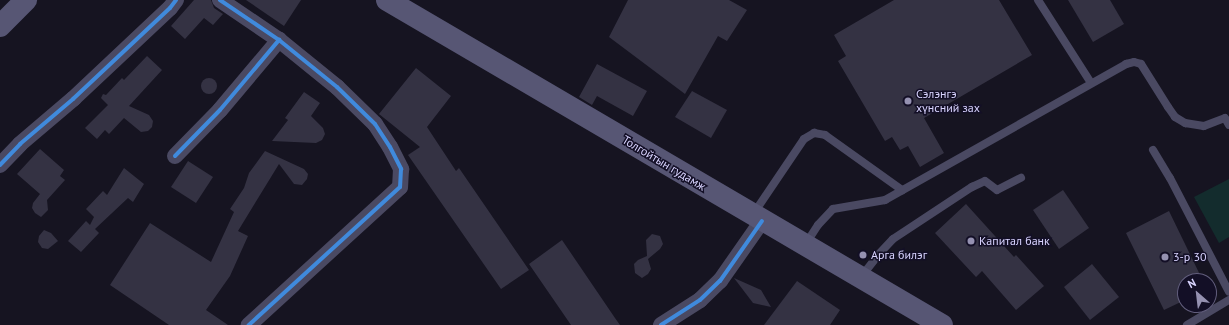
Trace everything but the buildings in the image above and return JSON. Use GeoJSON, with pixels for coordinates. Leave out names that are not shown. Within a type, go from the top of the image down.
{"type":"FeatureCollection","features":[{"type":"Feature","properties":{"kind":"main road"},"geometry":{"type":"LineString","coordinates":[[0,26],[26,0]]}},
{"type":"Feature","properties":{"kind":"main road","name":"Толгойтын гудамж"},"geometry":{"type":"LineString","coordinates":[[388,0],[757,218],[942,325]]}},
{"type":"Feature","properties":{"kind":"street"},"geometry":{"type":"LineString","coordinates":[[0,165],[20,144],[73,99],[170,8],[176,0]]}},
{"type":"Feature","properties":{"kind":"street"},"geometry":{"type":"LineString","coordinates":[[220,0],[279,40],[337,87],[375,124],[390,147],[401,169],[400,187],[249,325]]}},
{"type":"Feature","properties":{"kind":"street"},"geometry":{"type":"LineString","coordinates":[[175,156],[220,110],[279,40]]}},
{"type":"Feature","properties":{"kind":"street"},"geometry":{"type":"LineString","coordinates":[[661,325],[700,300],[720,281],[757,218]]}},
{"type":"Feature","properties":{"kind":"lane"},"geometry":{"type":"LineString","coordinates":[[1038,0],[1091,83]]}},
{"type":"Feature","properties":{"kind":"lane"},"geometry":{"type":"LineString","coordinates":[[805,246],[818,225],[833,209],[885,200],[1126,64],[1134,62],[1142,64],[1175,117],[1185,124],[1204,126],[1228,120]]}},
{"type":"Feature","properties":{"kind":"lane"},"geometry":{"type":"LineString","coordinates":[[757,218],[804,139],[814,133],[825,135],[902,190]]}},
{"type":"Feature","properties":{"kind":"lane"},"geometry":{"type":"LineString","coordinates":[[1153,150],[1170,178],[1229,292]]}},
{"type":"Feature","properties":{"kind":"lane"},"geometry":{"type":"LineString","coordinates":[[860,278],[893,239],[972,186],[985,181],[997,190],[1021,178]]}},
{"type":"Feature","properties":{"kind":"lane"},"geometry":{"type":"LineString","coordinates":[[1187,325],[1229,300]]}},
{"type":"Feature","properties":{"kind":"green space"},"geometry":{"type":"Polygon","coordinates":[[[1229,179],[1229,237],[1219,243],[1194,197],[1229,179]]]}},
{"type":"Feature","properties":{"kind":"cycle path"},"geometry":{"type":"LineString","coordinates":[[0,165],[20,144],[73,99],[170,8],[176,0]]}},
{"type":"Feature","properties":{"kind":"cycle path"},"geometry":{"type":"LineString","coordinates":[[220,0],[279,40],[337,87],[375,124],[390,147],[401,169],[400,187],[249,325]]}},
{"type":"Feature","properties":{"kind":"cycle path"},"geometry":{"type":"LineString","coordinates":[[175,156],[220,110],[279,40]]}},
{"type":"Feature","properties":{"kind":"cycle path"},"geometry":{"type":"LineString","coordinates":[[661,325],[700,300],[720,281],[762,221]]}},
{"type":"Feature","properties":{"kind":"place","name":"Сэлэнгэ хүнсний зах"},"geometry":{"type":"Point","coordinates":[908,101]}},
{"type":"Feature","properties":{"kind":"place","name":"Капитал банк"},"geometry":{"type":"Point","coordinates":[971,241]}},
{"type":"Feature","properties":{"kind":"place","name":"Арга билэг"},"geometry":{"type":"Point","coordinates":[863,255]}},
{"type":"Feature","properties":{"kind":"place","name":"3-р 30"},"geometry":{"type":"Point","coordinates":[1165,257]}}]}
